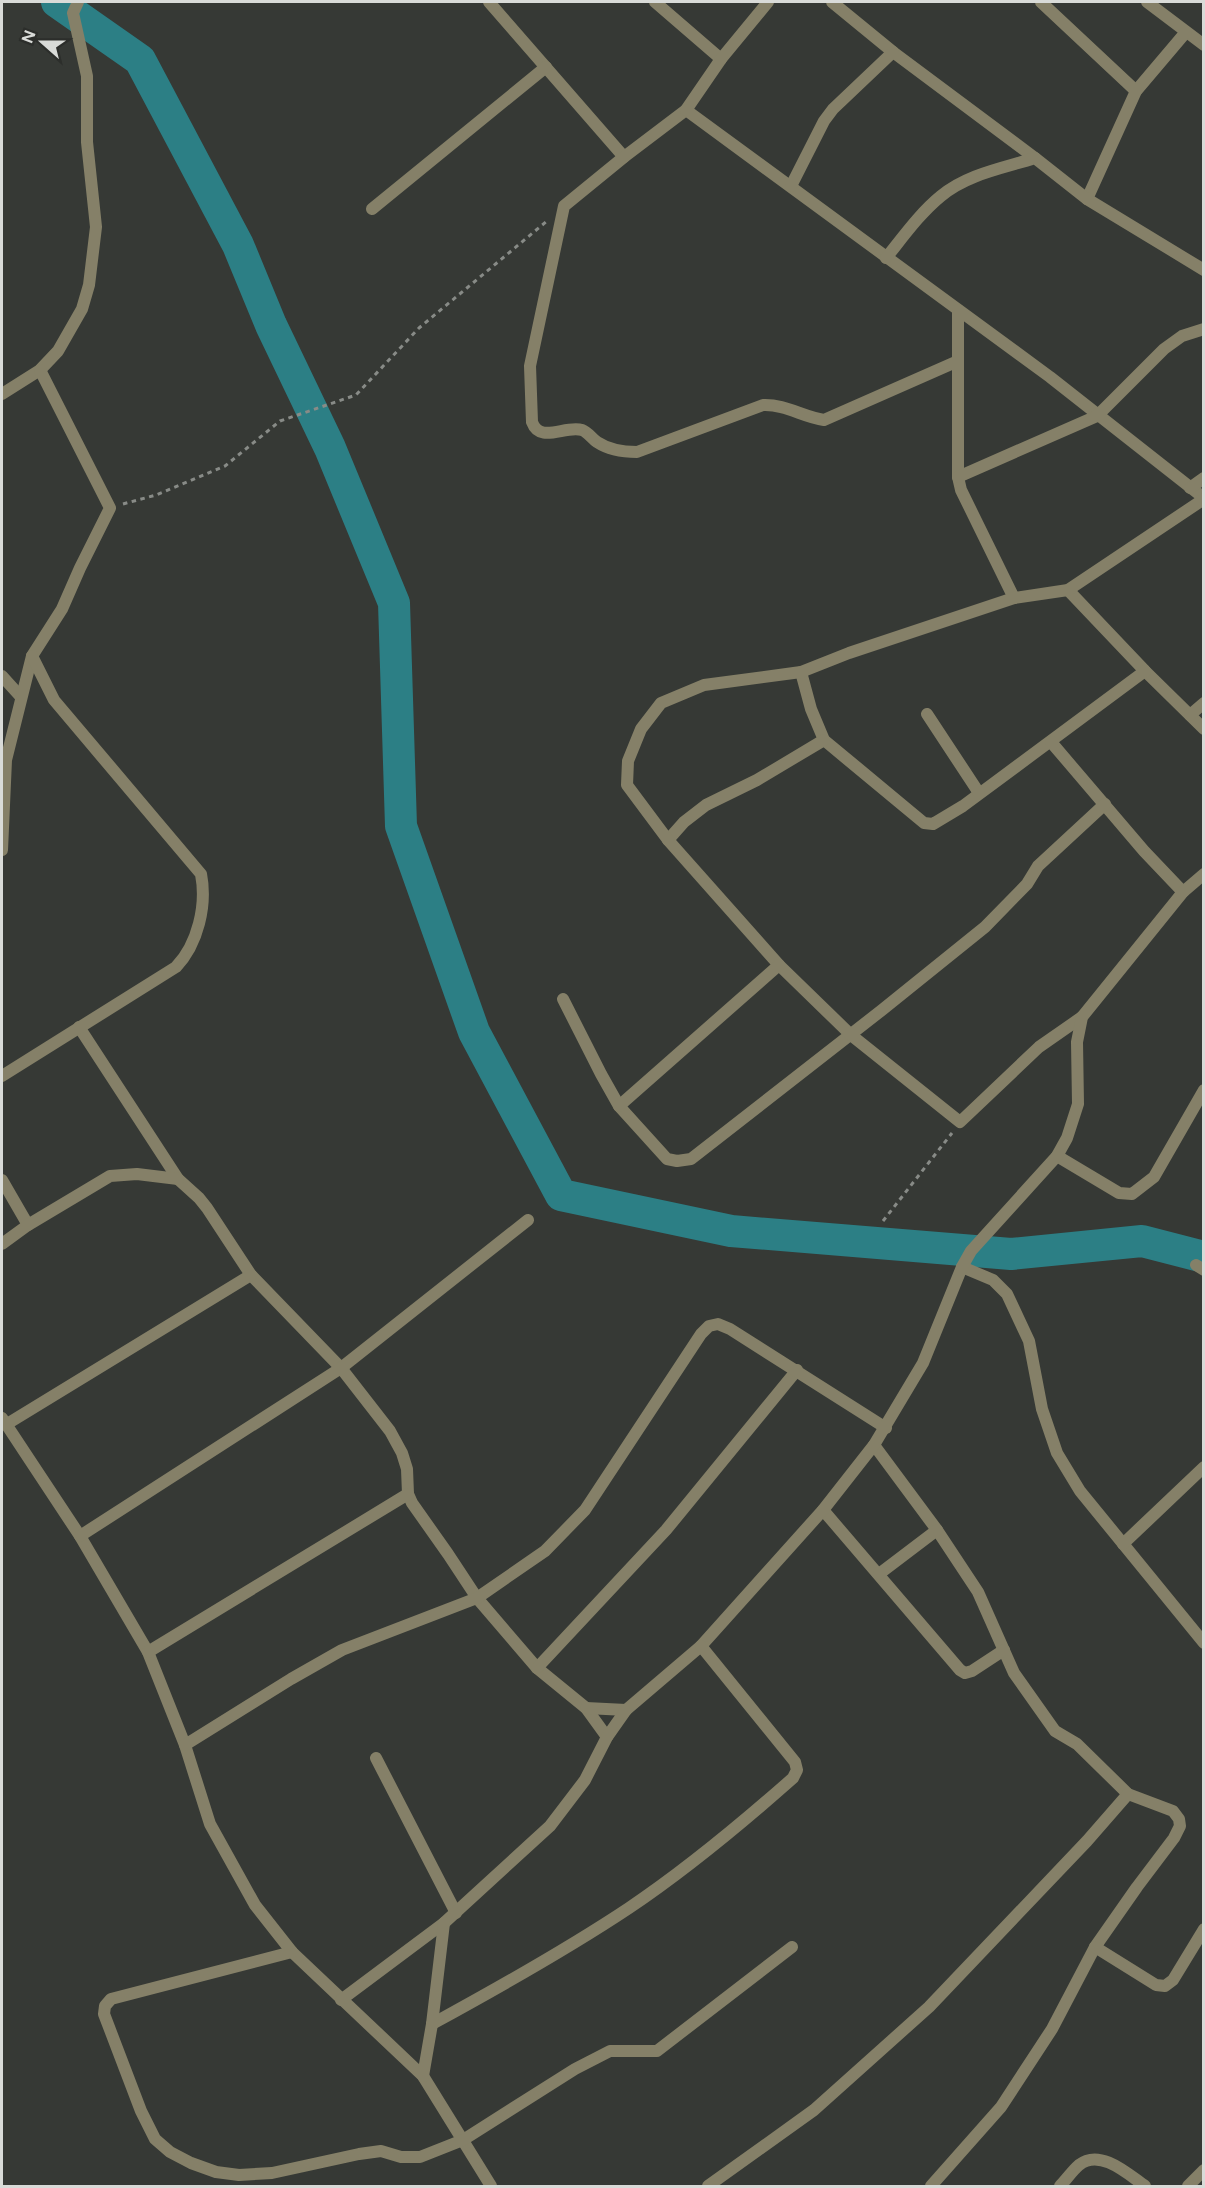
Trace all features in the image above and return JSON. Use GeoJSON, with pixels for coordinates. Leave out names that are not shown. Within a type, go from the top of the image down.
{"type":"FeatureCollection","features":[{"type":"Feature","properties":{"kind":"street"},"geometry":{"type":"LineString","coordinates":[[3,390],[40,370],[58,351],[82,309],[89,285],[96,227],[87,142],[87,76],[73,13],[78,2]]}},
{"type":"Feature","properties":{"kind":"street"},"geometry":{"type":"LineString","coordinates":[[489,2],[624,157]]}},
{"type":"Feature","properties":{"kind":"street"},"geometry":{"type":"LineString","coordinates":[[655,2],[721,59]]}},
{"type":"Feature","properties":{"kind":"street"},"geometry":{"type":"LineString","coordinates":[[768,2],[721,59],[686,110],[564,206],[530,366],[532,422],[535,429],[543,433],[584,430],[596,442],[619,452],[637,452],[763,405],[776,405],[824,420],[958,362]]}},
{"type":"Feature","properties":{"kind":"street"},"geometry":{"type":"LineString","coordinates":[[832,2],[892,52],[1087,199],[1203,270]]}},
{"type":"Feature","properties":{"kind":"street"},"geometry":{"type":"LineString","coordinates":[[1041,2],[1136,91]]}},
{"type":"Feature","properties":{"kind":"street"},"geometry":{"type":"LineString","coordinates":[[1147,2],[1203,45]]}},
{"type":"Feature","properties":{"kind":"street"},"geometry":{"type":"LineString","coordinates":[[1087,199],[1136,91],[1186,32]]}},
{"type":"Feature","properties":{"kind":"street"},"geometry":{"type":"LineString","coordinates":[[791,186],[824,121],[833,109],[892,52]]}},
{"type":"Feature","properties":{"kind":"street"},"geometry":{"type":"LineString","coordinates":[[372,209],[546,67]]}},
{"type":"Feature","properties":{"kind":"street"},"geometry":{"type":"LineString","coordinates":[[686,110],[1050,377],[1203,499],[1068,591],[1014,598],[849,653],[801,672],[704,685],[661,703],[641,729],[628,761],[627,785],[668,840],[779,965],[851,1035],[960,1122],[1039,1047],[1082,1017],[1183,892],[1203,874]]}},
{"type":"Feature","properties":{"kind":"street"},"geometry":{"type":"LineString","coordinates":[[886,258],[920,217],[942,195],[971,178],[1035,158]]}},
{"type":"Feature","properties":{"kind":"street"},"geometry":{"type":"LineString","coordinates":[[957,310],[958,477],[965,502],[1014,598]]}},
{"type":"Feature","properties":{"kind":"street"},"geometry":{"type":"LineString","coordinates":[[958,477],[1097,416],[1164,350],[1182,336],[1203,329]]}},
{"type":"Feature","properties":{"kind":"street"},"geometry":{"type":"LineString","coordinates":[[2,850],[2,809],[6,760],[32,656],[62,609],[110,508],[40,370]]}},
{"type":"Feature","properties":{"kind":"street"},"geometry":{"type":"LineString","coordinates":[[1190,488],[1203,478]]}},
{"type":"Feature","properties":{"kind":"street"},"geometry":{"type":"LineString","coordinates":[[1068,591],[1203,729]]}},
{"type":"Feature","properties":{"kind":"street"},"geometry":{"type":"LineString","coordinates":[[2,1076],[176,967],[188,954],[201,914],[204,890],[201,874],[54,700],[32,656]]}},
{"type":"Feature","properties":{"kind":"street"},"geometry":{"type":"LineString","coordinates":[[801,672],[811,709],[824,740],[924,823],[933,824],[963,806],[1144,671]]}},
{"type":"Feature","properties":{"kind":"street"},"geometry":{"type":"LineString","coordinates":[[2,676],[21,696]]}},
{"type":"Feature","properties":{"kind":"street"},"geometry":{"type":"LineString","coordinates":[[1190,715],[1203,703]]}},
{"type":"Feature","properties":{"kind":"street"},"geometry":{"type":"LineString","coordinates":[[927,714],[979,794]]}},
{"type":"Feature","properties":{"kind":"street"},"geometry":{"type":"LineString","coordinates":[[668,840],[684,822],[706,805],[757,780],[824,740]]}},
{"type":"Feature","properties":{"kind":"street"},"geometry":{"type":"LineString","coordinates":[[1051,742],[1144,851],[1183,892]]}},
{"type":"Feature","properties":{"kind":"street"},"geometry":{"type":"LineString","coordinates":[[563,999],[620,1106],[667,1159],[677,1161],[692,1159],[985,927],[1027,884],[1038,866],[1104,804]]}},
{"type":"Feature","properties":{"kind":"street"},"geometry":{"type":"LineString","coordinates":[[620,1106],[779,965]]}},
{"type":"Feature","properties":{"kind":"street"},"geometry":{"type":"LineString","coordinates":[[341,2000],[444,1923],[550,1826],[585,1780],[607,1737],[626,1710],[701,1646],[823,1510],[874,1445],[923,1363],[962,1267],[971,1251],[1057,1156],[1067,1138],[1078,1104],[1077,1042],[1082,1017]]}},
{"type":"Feature","properties":{"kind":"street"},"geometry":{"type":"LineString","coordinates":[[79,1027],[178,1179],[207,1208],[252,1275],[341,1368],[394,1438],[407,1469],[408,1494],[412,1503],[477,1598],[537,1668],[586,1708],[607,1737]]}},
{"type":"Feature","properties":{"kind":"street"},"geometry":{"type":"LineString","coordinates":[[1057,1156],[1119,1193],[1132,1194],[1154,1177],[1203,1090]]}},
{"type":"Feature","properties":{"kind":"street"},"geometry":{"type":"LineString","coordinates":[[2,1244],[28,1225],[110,1176],[137,1173],[178,1179]]}},
{"type":"Feature","properties":{"kind":"street"},"geometry":{"type":"LineString","coordinates":[[2,1180],[28,1225]]}},
{"type":"Feature","properties":{"kind":"street"},"geometry":{"type":"LineString","coordinates":[[80,1536],[341,1368],[528,1220]]}},
{"type":"Feature","properties":{"kind":"street"},"geometry":{"type":"LineString","coordinates":[[962,1267],[993,1280],[1007,1294],[1029,1341],[1042,1409],[1057,1453],[1080,1491],[1203,1643]]}},
{"type":"Feature","properties":{"kind":"street"},"geometry":{"type":"LineString","coordinates":[[252,1275],[4,1421],[80,1536],[148,1652],[185,1745],[210,1824],[255,1905],[292,1952],[423,2076],[491,2187]]}},
{"type":"Feature","properties":{"kind":"street"},"geometry":{"type":"LineString","coordinates":[[185,1745],[342,1650],[477,1598],[545,1551],[585,1510],[688,1352],[709,1326],[718,1324],[730,1329],[886,1428]]}},
{"type":"Feature","properties":{"kind":"street"},"geometry":{"type":"LineString","coordinates":[[537,1668],[666,1530],[797,1370]]}},
{"type":"Feature","properties":{"kind":"street"},"geometry":{"type":"LineString","coordinates":[[874,1445],[937,1530],[978,1592],[1014,1672],[1055,1731],[1077,1744],[1128,1794],[1173,1811],[1179,1819],[1180,1826],[1174,1838],[1095,1947],[1052,2029],[1001,2107],[931,2187]]}},
{"type":"Feature","properties":{"kind":"street"},"geometry":{"type":"LineString","coordinates":[[1123,1544],[1203,1467]]}},
{"type":"Feature","properties":{"kind":"street"},"geometry":{"type":"LineString","coordinates":[[148,1652],[408,1494]]}},
{"type":"Feature","properties":{"kind":"street"},"geometry":{"type":"LineString","coordinates":[[823,1510],[960,1671],[965,1673],[972,1671],[1004,1650]]}},
{"type":"Feature","properties":{"kind":"street"},"geometry":{"type":"LineString","coordinates":[[879,1574],[937,1530]]}},
{"type":"Feature","properties":{"kind":"street"},"geometry":{"type":"LineString","coordinates":[[432,2024],[499,1987],[628,1908],[726,1837],[794,1778],[797,1770],[795,1762],[701,1646]]}},
{"type":"Feature","properties":{"kind":"street"},"geometry":{"type":"LineString","coordinates":[[586,1708],[626,1710]]}},
{"type":"Feature","properties":{"kind":"street"},"geometry":{"type":"LineString","coordinates":[[376,1758],[456,1913]]}},
{"type":"Feature","properties":{"kind":"street"},"geometry":{"type":"LineString","coordinates":[[708,2187],[814,2110],[929,2007],[1087,1841],[1128,1794]]}},
{"type":"Feature","properties":{"kind":"street"},"geometry":{"type":"LineString","coordinates":[[423,2076],[432,2024],[444,1923]]}},
{"type":"Feature","properties":{"kind":"street"},"geometry":{"type":"LineString","coordinates":[[1095,1947],[1156,1985],[1165,1986],[1173,1980],[1203,1929]]}},
{"type":"Feature","properties":{"kind":"street"},"geometry":{"type":"LineString","coordinates":[[292,1952],[111,1999],[105,2006],[104,2014],[141,2111],[155,2139],[170,2152],[216,2172],[239,2175],[272,2173],[381,2151],[401,2157],[420,2157],[463,2140],[575,2069],[610,2051],[657,2051],[792,1947]]}},
{"type":"Feature","properties":{"kind":"street"},"geometry":{"type":"LineString","coordinates":[[1060,2187],[1078,2165],[1089,2159],[1101,2160],[1114,2165],[1145,2187]]}},
{"type":"Feature","properties":{"kind":"street"},"geometry":{"type":"LineString","coordinates":[[1188,2187],[1203,2170]]}},
{"type":"Feature","properties":{"kind":"path"},"geometry":{"type":"LineString","coordinates":[[110,508],[156,495],[225,466],[280,421],[356,395],[419,328],[564,206]]}},
{"type":"Feature","properties":{"kind":"path"},"geometry":{"type":"LineString","coordinates":[[883,1221],[960,1122]]}},
{"type":"Feature","properties":{"kind":"waterway"},"geometry":{"type":"LineString","coordinates":[[57,2],[140,60],[238,245],[271,325],[330,448],[394,603],[401,826],[474,1032],[561,1195],[731,1231],[1011,1254],[1142,1241],[1204,1257]]}}]}
